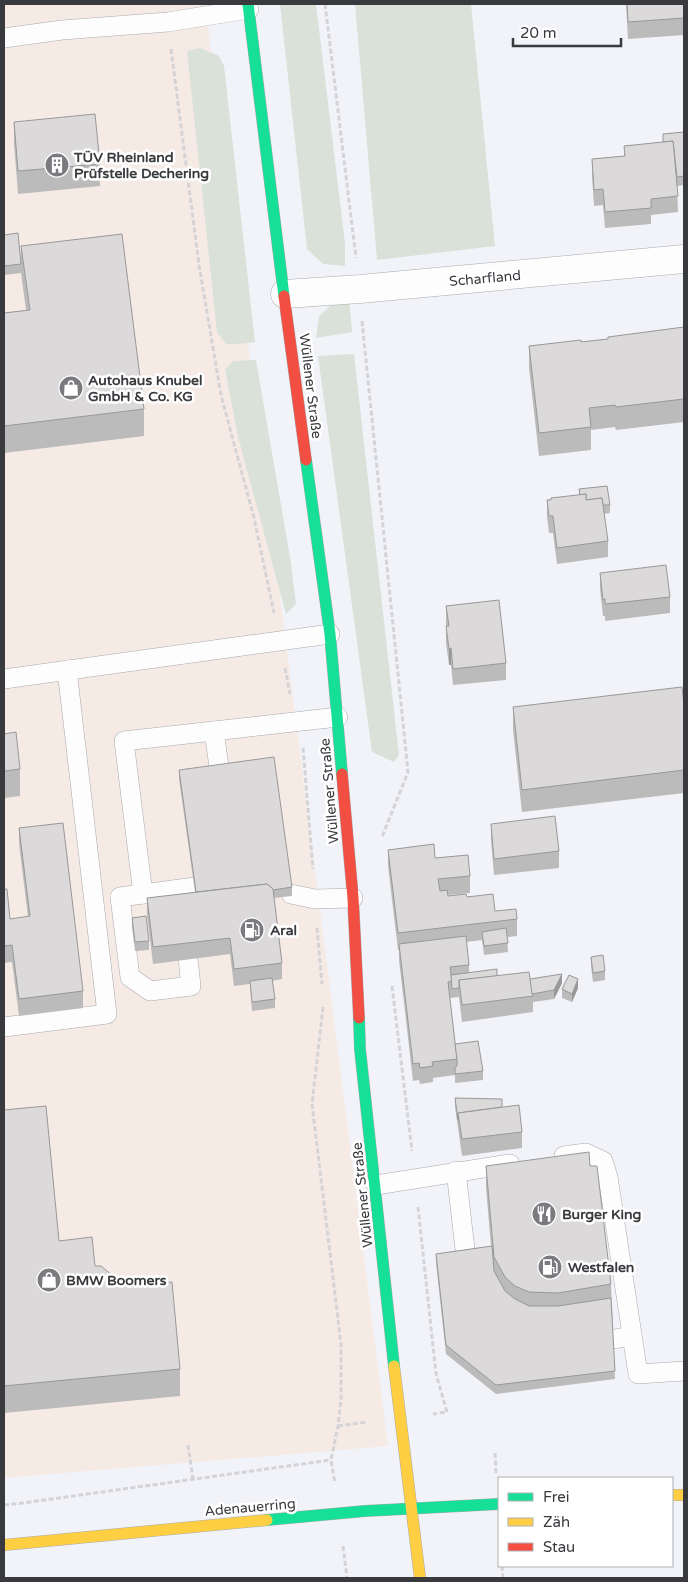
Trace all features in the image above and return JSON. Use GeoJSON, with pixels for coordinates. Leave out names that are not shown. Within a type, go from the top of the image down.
{"type":"FeatureCollection","features":[{"type":"Feature","properties":{"kind":"main road","name":"Wüllener Straße"},"geometry":{"type":"LineString","coordinates":[[249,6],[291,352],[330,634],[353,898],[360,1049],[410,1508],[420,1578]]}},
{"type":"Feature","properties":{"kind":"main road","name":"Adenauerring"},"geometry":{"type":"LineString","coordinates":[[4,1545],[410,1508],[498,1504]]}},
{"type":"Feature","properties":{"kind":"street","name":"Scharfland"},"geometry":{"type":"LineString","coordinates":[[285,294],[360,289],[684,259]]}},
{"type":"Feature","properties":{"kind":"lane"},"geometry":{"type":"LineString","coordinates":[[4,38],[46,32],[168,22],[249,6]]}},
{"type":"Feature","properties":{"kind":"lane"},"geometry":{"type":"LineString","coordinates":[[4,679],[330,634]]}},
{"type":"Feature","properties":{"kind":"lane"},"geometry":{"type":"LineString","coordinates":[[4,1027],[106,1014],[67,670]]}},
{"type":"Feature","properties":{"kind":"lane"},"geometry":{"type":"LineString","coordinates":[[143,894],[124,741],[338,717]]}},
{"type":"Feature","properties":{"kind":"lane"},"geometry":{"type":"LineString","coordinates":[[214,731],[220,774]]}},
{"type":"Feature","properties":{"kind":"lane"},"geometry":{"type":"LineString","coordinates":[[188,959],[192,986],[150,991],[130,977],[120,897],[195,888]]}},
{"type":"Feature","properties":{"kind":"lane"},"geometry":{"type":"LineString","coordinates":[[292,894],[315,899],[353,898]]}},
{"type":"Feature","properties":{"kind":"lane"},"geometry":{"type":"LineString","coordinates":[[549,1158],[586,1153],[603,1160],[608,1177],[623,1338],[638,1374],[684,1371]]}},
{"type":"Feature","properties":{"kind":"lane"},"geometry":{"type":"LineString","coordinates":[[376,1185],[456,1171],[531,1161]]}},
{"type":"Feature","properties":{"kind":"lane"},"geometry":{"type":"LineString","coordinates":[[456,1171],[466,1258]]}},
{"type":"Feature","properties":{"kind":"path"},"geometry":{"type":"LineString","coordinates":[[325,4],[360,289],[364,347],[408,772],[379,843]]}},
{"type":"Feature","properties":{"kind":"path"},"geometry":{"type":"LineString","coordinates":[[391,978],[436,1374],[447,1412]]}},
{"type":"Feature","properties":{"kind":"path"},"geometry":{"type":"LineString","coordinates":[[188,1445],[193,1479]]}},
{"type":"Feature","properties":{"kind":"path"},"geometry":{"type":"LineString","coordinates":[[4,1505],[331,1460]]}},
{"type":"Feature","properties":{"kind":"shaded area"},"geometry":{"type":"Polygon","coordinates":[[[4,4],[205,4],[388,1446],[4,1478],[4,4]]]}},
{"type":"Feature","properties":{"kind":"shaded area"},"geometry":{"type":"Polygon","coordinates":[[[280,4],[316,4],[345,243],[345,266],[323,264],[307,249],[280,4]]]}},
{"type":"Feature","properties":{"kind":"shaded area"},"geometry":{"type":"Polygon","coordinates":[[[355,4],[471,4],[495,246],[377,260],[355,4]]]}},
{"type":"Feature","properties":{"kind":"shaded area"},"geometry":{"type":"Polygon","coordinates":[[[200,48],[219,56],[224,66],[255,342],[226,344],[217,332],[187,51],[200,48]]]}},
{"type":"Feature","properties":{"kind":"shaded area"},"geometry":{"type":"Polygon","coordinates":[[[339,298],[349,298],[352,332],[316,338],[319,316],[339,298]]]}},
{"type":"Feature","properties":{"kind":"shaded area"},"geometry":{"type":"Polygon","coordinates":[[[354,354],[399,755],[394,762],[372,752],[318,356],[354,354]]]}},
{"type":"Feature","properties":{"kind":"shaded area"},"geometry":{"type":"Polygon","coordinates":[[[256,360],[291,563],[296,604],[286,614],[238,437],[225,369],[233,361],[256,360]]]}},
{"type":"Feature","properties":{"kind":"building"},"geometry":{"type":"Polygon","coordinates":[[[627,4],[684,4],[684,18],[628,22],[627,4]]]}},
{"type":"Feature","properties":{"kind":"building"},"geometry":{"type":"Polygon","coordinates":[[[95,114],[100,164],[18,171],[14,122],[95,114]]]}},
{"type":"Feature","properties":{"kind":"building"},"geometry":{"type":"Polygon","coordinates":[[[684,132],[684,176],[677,177],[673,141],[663,142],[663,134],[684,132]]]}},
{"type":"Feature","properties":{"kind":"building"},"geometry":{"type":"Polygon","coordinates":[[[673,141],[678,196],[651,199],[651,208],[605,212],[603,189],[594,190],[592,159],[625,156],[624,146],[673,141]]]}},
{"type":"Feature","properties":{"kind":"building"},"geometry":{"type":"Polygon","coordinates":[[[18,233],[21,264],[4,266],[4,235],[18,233]]]}},
{"type":"Feature","properties":{"kind":"building","name":"Autohaus Knubel GmbH & Co. KG"},"geometry":{"type":"Polygon","coordinates":[[[122,234],[144,409],[4,426],[4,313],[30,310],[21,246],[122,234]]]}},
{"type":"Feature","properties":{"kind":"building"},"geometry":{"type":"Polygon","coordinates":[[[684,327],[684,399],[616,407],[615,405],[589,408],[591,427],[539,433],[529,346],[608,339],[608,337],[684,327]]]}},
{"type":"Feature","properties":{"kind":"building"},"geometry":{"type":"Polygon","coordinates":[[[607,486],[610,505],[603,505],[602,498],[586,500],[586,494],[580,495],[579,489],[607,486]]]}},
{"type":"Feature","properties":{"kind":"building"},"geometry":{"type":"Polygon","coordinates":[[[586,494],[586,500],[602,498],[608,541],[557,548],[553,516],[549,516],[547,500],[586,494]]]}},
{"type":"Feature","properties":{"kind":"building"},"geometry":{"type":"Polygon","coordinates":[[[666,565],[670,597],[605,604],[600,573],[666,565]]]}},
{"type":"Feature","properties":{"kind":"building"},"geometry":{"type":"Polygon","coordinates":[[[499,600],[506,663],[453,669],[446,626],[449,626],[446,606],[499,600]]]}},
{"type":"Feature","properties":{"kind":"building"},"geometry":{"type":"Polygon","coordinates":[[[682,687],[684,704],[684,770],[522,790],[513,707],[682,687]]]}},
{"type":"Feature","properties":{"kind":"building"},"geometry":{"type":"Polygon","coordinates":[[[16,732],[20,769],[4,771],[4,734],[16,732]]]}},
{"type":"Feature","properties":{"kind":"building"},"geometry":{"type":"Polygon","coordinates":[[[274,757],[292,887],[273,890],[267,884],[196,892],[179,770],[274,757]]]}},
{"type":"Feature","properties":{"kind":"building"},"geometry":{"type":"Polygon","coordinates":[[[555,816],[559,851],[494,859],[491,824],[555,816]]]}},
{"type":"Feature","properties":{"kind":"building"},"geometry":{"type":"Polygon","coordinates":[[[63,823],[83,991],[19,999],[12,945],[4,946],[4,889],[7,889],[10,919],[30,916],[19,828],[63,823]]]}},
{"type":"Feature","properties":{"kind":"building"},"geometry":{"type":"Polygon","coordinates":[[[434,844],[435,858],[468,855],[470,876],[438,879],[440,891],[447,890],[448,896],[466,894],[467,897],[493,894],[495,911],[516,909],[517,919],[398,933],[388,850],[434,844]]]}},
{"type":"Feature","properties":{"kind":"building"},"geometry":{"type":"Polygon","coordinates":[[[267,884],[273,889],[282,963],[234,969],[230,938],[153,947],[147,898],[267,884]]]}},
{"type":"Feature","properties":{"kind":"building"},"geometry":{"type":"Polygon","coordinates":[[[146,916],[149,941],[135,942],[132,918],[146,916]]]}},
{"type":"Feature","properties":{"kind":"building"},"geometry":{"type":"Polygon","coordinates":[[[506,928],[508,943],[484,946],[482,932],[506,928]]]}},
{"type":"Feature","properties":{"kind":"building"},"geometry":{"type":"Polygon","coordinates":[[[466,936],[469,965],[450,967],[452,981],[448,982],[457,1059],[432,1062],[433,1066],[420,1068],[419,1063],[413,1064],[399,944],[466,936]]]}},
{"type":"Feature","properties":{"kind":"building"},"geometry":{"type":"Polygon","coordinates":[[[603,955],[605,971],[593,973],[591,957],[603,955]]]}},
{"type":"Feature","properties":{"kind":"building"},"geometry":{"type":"Polygon","coordinates":[[[497,969],[497,976],[459,980],[459,988],[452,989],[451,975],[497,969]]]}},
{"type":"Feature","properties":{"kind":"building"},"geometry":{"type":"Polygon","coordinates":[[[529,972],[533,996],[462,1005],[459,980],[529,972]]]}},
{"type":"Feature","properties":{"kind":"building"},"geometry":{"type":"Polygon","coordinates":[[[562,974],[554,990],[532,994],[530,979],[562,974]]]}},
{"type":"Feature","properties":{"kind":"building"},"geometry":{"type":"Polygon","coordinates":[[[569,975],[578,979],[572,994],[562,989],[569,975]]]}},
{"type":"Feature","properties":{"kind":"building"},"geometry":{"type":"Polygon","coordinates":[[[272,978],[275,999],[252,1002],[250,981],[272,978]]]}},
{"type":"Feature","properties":{"kind":"building"},"geometry":{"type":"Polygon","coordinates":[[[478,1041],[483,1071],[455,1074],[457,1059],[455,1044],[478,1041]]]}},
{"type":"Feature","properties":{"kind":"building"},"geometry":{"type":"Polygon","coordinates":[[[455,1098],[502,1099],[502,1107],[458,1113],[458,1120],[455,1098]]]}},
{"type":"Feature","properties":{"kind":"building"},"geometry":{"type":"Polygon","coordinates":[[[519,1105],[522,1132],[462,1139],[458,1113],[519,1105]]]}},
{"type":"Feature","properties":{"kind":"building","name":"BMW Boomers"},"geometry":{"type":"Polygon","coordinates":[[[46,1106],[59,1241],[92,1237],[95,1266],[101,1266],[125,1286],[172,1282],[180,1369],[4,1386],[4,1110],[46,1106]]]}},
{"type":"Feature","properties":{"kind":"building"},"geometry":{"type":"Polygon","coordinates":[[[589,1152],[590,1166],[597,1166],[611,1284],[558,1293],[529,1292],[515,1286],[505,1277],[494,1257],[486,1166],[589,1152]]]}},
{"type":"Feature","properties":{"kind":"building"},"geometry":{"type":"Polygon","coordinates":[[[492,1246],[494,1271],[505,1291],[529,1306],[558,1306],[611,1298],[615,1371],[496,1385],[446,1345],[436,1254],[492,1246]]]}},
{"type":"Feature","properties":{"kind":"traffic: fast"},"geometry":{"type":"LineString","coordinates":[[248,4],[284,296]]}},
{"type":"Feature","properties":{"kind":"traffic: fast"},"geometry":{"type":"LineString","coordinates":[[306,460],[330,634],[342,774]]}},
{"type":"Feature","properties":{"kind":"traffic: fast"},"geometry":{"type":"LineString","coordinates":[[359,1018],[360,1049],[394,1366]]}},
{"type":"Feature","properties":{"kind":"traffic: fast"},"geometry":{"type":"LineString","coordinates":[[267,1520],[365,1511],[498,1504]]}},
{"type":"Feature","properties":{"kind":"traffic: slow"},"geometry":{"type":"LineString","coordinates":[[394,1366],[420,1578]]}},
{"type":"Feature","properties":{"kind":"traffic: slow"},"geometry":{"type":"LineString","coordinates":[[673,1495],[684,1495]]}},
{"type":"Feature","properties":{"kind":"traffic: slow"},"geometry":{"type":"LineString","coordinates":[[4,1545],[267,1520]]}},
{"type":"Feature","properties":{"kind":"traffic: jam"},"geometry":{"type":"LineString","coordinates":[[284,296],[306,460]]}},
{"type":"Feature","properties":{"kind":"traffic: jam"},"geometry":{"type":"LineString","coordinates":[[342,774],[353,898],[359,1018]]}},
{"type":"Feature","properties":{"kind":"place","name":"TÜV Rheinland Prüfstelle Dechering"},"geometry":{"type":"Point","coordinates":[57,165]}},
{"type":"Feature","properties":{"kind":"place","name":"Autohaus Knubel GmbH & Co. KG"},"geometry":{"type":"Point","coordinates":[71,388]}},
{"type":"Feature","properties":{"kind":"place","name":"Aral"},"geometry":{"type":"Point","coordinates":[252,930]}},
{"type":"Feature","properties":{"kind":"place","name":"Burger King"},"geometry":{"type":"Point","coordinates":[544,1214]}},
{"type":"Feature","properties":{"kind":"place","name":"Westfalen"},"geometry":{"type":"Point","coordinates":[550,1267]}},
{"type":"Feature","properties":{"kind":"place","name":"BMW Boomers"},"geometry":{"type":"Point","coordinates":[49,1280]}}]}
